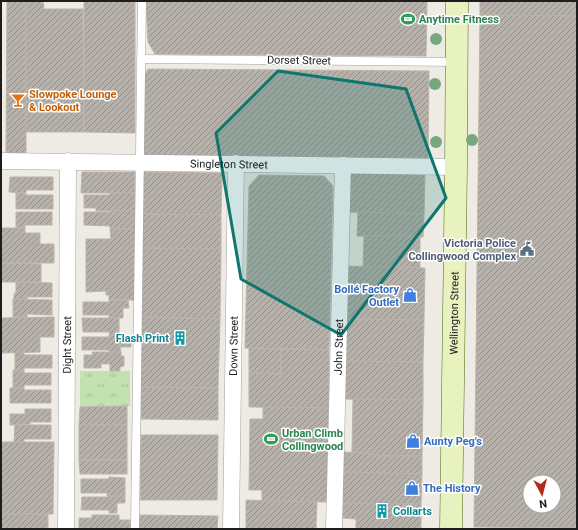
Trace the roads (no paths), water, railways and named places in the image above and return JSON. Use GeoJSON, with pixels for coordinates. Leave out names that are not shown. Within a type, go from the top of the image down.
{"type":"FeatureCollection","features":[{"type":"Feature","properties":{"kind":"street","name":"Wellington Street"},"geometry":{"type":"LineString","coordinates":[[451,529],[457,1]]}},
{"type":"Feature","properties":{"kind":"street","name":"Singleton Street"},"geometry":{"type":"LineString","coordinates":[[1,160],[456,166]]}},
{"type":"Feature","properties":{"kind":"street","name":"Dight Street"},"geometry":{"type":"LineString","coordinates":[[66,529],[68,161]]}},
{"type":"Feature","properties":{"kind":"street","name":"Down Street"},"geometry":{"type":"LineString","coordinates":[[231,529],[236,163]]}},
{"type":"Feature","properties":{"kind":"street","name":"John Street"},"geometry":{"type":"LineString","coordinates":[[334,529],[343,165]]}},
{"type":"Feature","properties":{"kind":"lane"},"geometry":{"type":"LineString","coordinates":[[135,529],[142,1]]}},
{"type":"Feature","properties":{"kind":"lane","name":"Dorset Street"},"geometry":{"type":"LineString","coordinates":[[141,59],[456,62]]}},
{"type":"Feature","properties":{"kind":"place","name":"Anytime Fitness"},"geometry":{"type":"Point","coordinates":[408,19]}},
{"type":"Feature","properties":{"kind":"place","name":"Slowpoke Lounge & Lookout"},"geometry":{"type":"Point","coordinates":[18,100]}},
{"type":"Feature","properties":{"kind":"place","name":"Victoria Police Collingwood Complex"},"geometry":{"type":"Point","coordinates":[527,249]}},
{"type":"Feature","properties":{"kind":"place","name":"Bollé Factory Outlet"},"geometry":{"type":"Point","coordinates":[410,295]}},
{"type":"Feature","properties":{"kind":"place","name":"Flash Print"},"geometry":{"type":"Point","coordinates":[180,338]}},
{"type":"Feature","properties":{"kind":"place","name":"Urban Climb Collingwood"},"geometry":{"type":"Point","coordinates":[271,439]}},
{"type":"Feature","properties":{"kind":"place","name":"Aunty Peg's"},"geometry":{"type":"Point","coordinates":[413,441]}},
{"type":"Feature","properties":{"kind":"place","name":"The History"},"geometry":{"type":"Point","coordinates":[412,488]}},
{"type":"Feature","properties":{"kind":"place","name":"Collarts"},"geometry":{"type":"Point","coordinates":[382,511]}}]}
